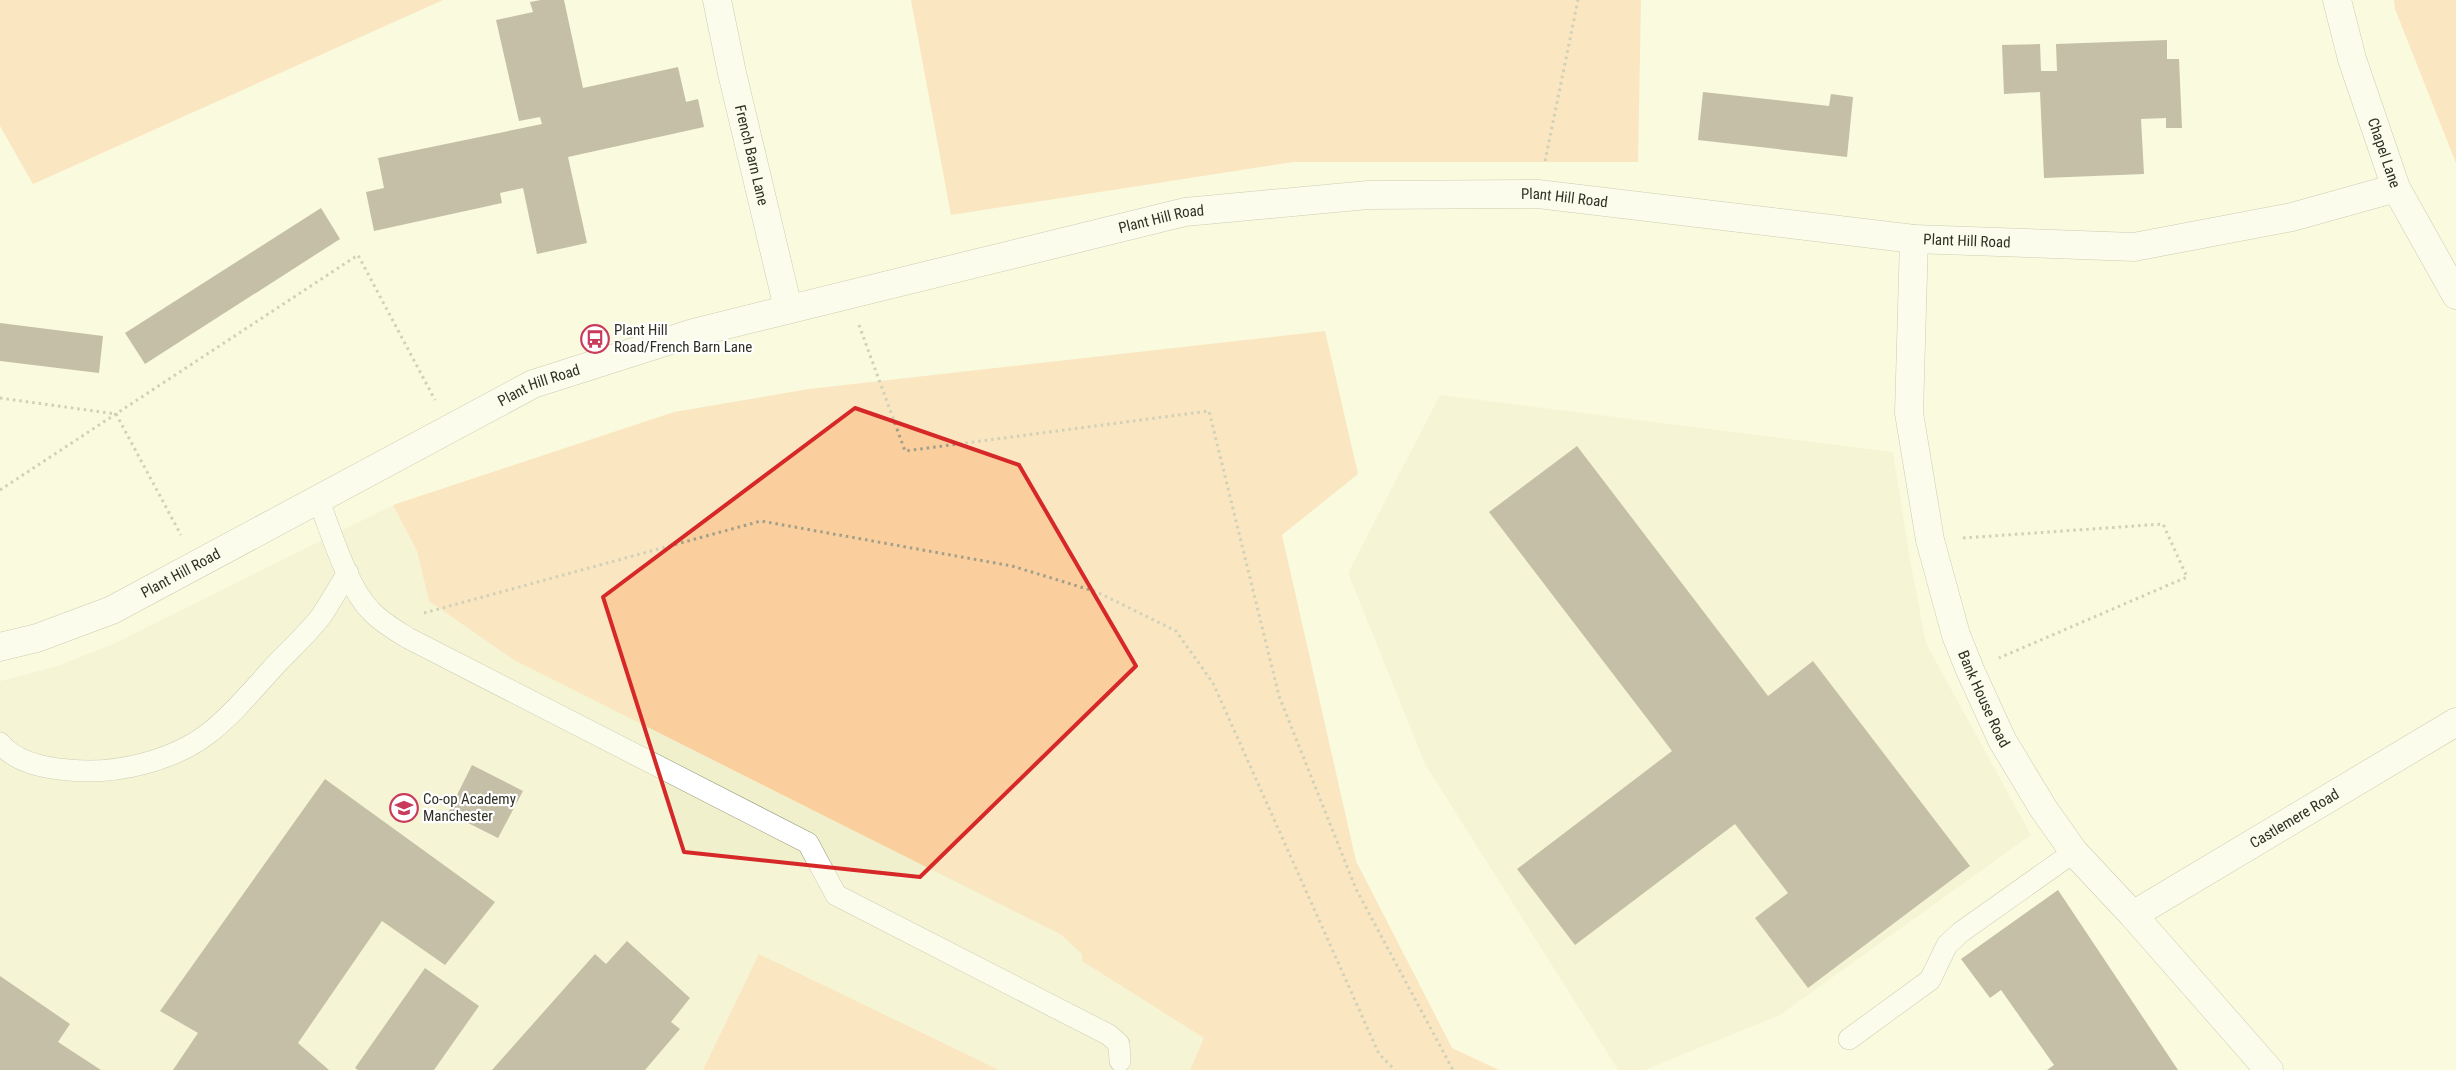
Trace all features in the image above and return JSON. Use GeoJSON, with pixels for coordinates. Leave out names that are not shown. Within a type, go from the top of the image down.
{"type":"FeatureCollection","features":[{"type":"Feature","properties":{"kind":"street","name":"French Barn Lane"},"geometry":{"type":"LineString","coordinates":[[717,0],[732,73],[788,308]]}},
{"type":"Feature","properties":{"kind":"street","name":"Chapel Lane"},"geometry":{"type":"LineString","coordinates":[[2337,0],[2352,59],[2396,188],[2456,295]]}},
{"type":"Feature","properties":{"kind":"street","name":"Plant Hill Road"},"geometry":{"type":"LineString","coordinates":[[0,647],[37,638],[112,610],[533,384],[693,333],[788,308],[1185,212],[1368,195],[1538,194],[1914,239],[2134,247],[2292,217],[2396,188]]}},
{"type":"Feature","properties":{"kind":"street","name":"Bank House Road"},"geometry":{"type":"LineString","coordinates":[[1914,239],[1909,413],[1930,540],[1956,634],[1970,670],[2002,740],[2043,808],[2074,852],[2269,1070]]}},
{"type":"Feature","properties":{"kind":"street","name":"Castlemere Road"},"geometry":{"type":"LineString","coordinates":[[2133,916],[2456,722]]}},
{"type":"Feature","properties":{"kind":"lane"},"geometry":{"type":"LineString","coordinates":[[318,499],[359,595],[370,610],[385,623],[408,638],[808,843],[836,895],[1109,1035],[1118,1044],[1120,1061]]}},
{"type":"Feature","properties":{"kind":"lane"},"geometry":{"type":"LineString","coordinates":[[0,743],[26,762],[53,769],[77,771],[111,769],[141,764],[184,749],[209,733],[230,714],[321,616],[348,573]]}},
{"type":"Feature","properties":{"kind":"lane"},"geometry":{"type":"LineString","coordinates":[[1850,1039],[1930,980],[1947,945],[1961,932],[2074,852]]}},
{"type":"Feature","properties":{"kind":"path"},"geometry":{"type":"LineString","coordinates":[[1538,194],[1578,0]]}},
{"type":"Feature","properties":{"kind":"path"},"geometry":{"type":"LineString","coordinates":[[0,490],[358,256],[450,428]]}},
{"type":"Feature","properties":{"kind":"path"},"geometry":{"type":"LineString","coordinates":[[847,294],[905,451],[1209,411],[1279,696],[1356,888],[1453,1070]]}},
{"type":"Feature","properties":{"kind":"path"},"geometry":{"type":"LineString","coordinates":[[0,398],[116,414]]}},
{"type":"Feature","properties":{"kind":"path"},"geometry":{"type":"LineString","coordinates":[[116,414],[197,565]]}},
{"type":"Feature","properties":{"kind":"path"},"geometry":{"type":"LineString","coordinates":[[385,623],[761,521],[1012,566],[1097,592],[1176,631],[1213,683],[1379,1054],[1395,1070]]}},
{"type":"Feature","properties":{"kind":"path"},"geometry":{"type":"LineString","coordinates":[[1930,540],[2163,524],[2187,577],[1970,670]]}},
{"type":"Feature","properties":{"kind":"highlighted area"},"geometry":{"type":"Polygon","coordinates":[[[855,408],[1019,465],[1136,666],[920,877],[684,852],[603,597],[855,408]]]}},
{"type":"Feature","properties":{"kind":"shaded area"},"geometry":{"type":"Polygon","coordinates":[[[0,0],[443,0],[33,184],[0,126],[0,0]]]}},
{"type":"Feature","properties":{"kind":"shaded area"},"geometry":{"type":"Polygon","coordinates":[[[911,0],[1641,0],[1638,162],[1293,162],[951,215],[911,0]]]}},
{"type":"Feature","properties":{"kind":"shaded area"},"geometry":{"type":"Polygon","coordinates":[[[2394,0],[2456,0],[2456,163],[2395,9],[2394,0]]]}},
{"type":"Feature","properties":{"kind":"shaded area"},"geometry":{"type":"Polygon","coordinates":[[[1325,331],[1358,474],[1282,535],[1356,861],[1452,1048],[1499,1070],[1190,1070],[1204,1038],[1082,961],[1082,954],[1060,934],[514,660],[429,601],[417,551],[393,505],[674,412],[809,389],[1325,331]]]}},
{"type":"Feature","properties":{"kind":"shaded area"},"geometry":{"type":"Polygon","coordinates":[[[1440,395],[1893,452],[1911,565],[1926,643],[2031,835],[1780,1015],[1645,1070],[1618,1070],[1425,764],[1348,573],[1440,395]]]}},
{"type":"Feature","properties":{"kind":"shaded area","name":"Co-op Academy Manchester"},"geometry":{"type":"Polygon","coordinates":[[[393,505],[417,551],[429,601],[1060,934],[1082,954],[1082,961],[1205,1038],[1190,1070],[0,1070],[0,681],[57,666],[111,645],[393,505]]]}},
{"type":"Feature","properties":{"kind":"shaded area"},"geometry":{"type":"Polygon","coordinates":[[[759,954],[999,1070],[703,1070],[759,954]]]}},
{"type":"Feature","properties":{"kind":"building"},"geometry":{"type":"Polygon","coordinates":[[[564,0],[583,88],[678,67],[686,102],[698,99],[704,127],[568,157],[587,243],[537,254],[523,188],[500,193],[502,203],[374,231],[366,192],[384,188],[378,158],[542,124],[540,117],[519,121],[496,20],[533,12],[530,2],[564,0]]]}},
{"type":"Feature","properties":{"kind":"building"},"geometry":{"type":"Polygon","coordinates":[[[2167,40],[2167,59],[2179,59],[2182,128],[2166,128],[2166,118],[2141,119],[2144,174],[2044,178],[2040,92],[2004,94],[2002,45],[2040,44],[2041,71],[2057,71],[2056,44],[2167,40]]]}},
{"type":"Feature","properties":{"kind":"building"},"geometry":{"type":"Polygon","coordinates":[[[1703,92],[1829,106],[1831,94],[1853,97],[1847,157],[1698,140],[1703,92]]]}},
{"type":"Feature","properties":{"kind":"building"},"geometry":{"type":"Polygon","coordinates":[[[321,208],[340,239],[145,364],[125,333],[321,208]]]}},
{"type":"Feature","properties":{"kind":"building"},"geometry":{"type":"Polygon","coordinates":[[[0,323],[103,336],[99,373],[0,361],[0,323]]]}},
{"type":"Feature","properties":{"kind":"building"},"geometry":{"type":"Polygon","coordinates":[[[1577,446],[1768,696],[1813,661],[1970,866],[1808,988],[1755,918],[1788,893],[1735,824],[1575,945],[1517,869],[1672,751],[1489,512],[1577,446]]]}},
{"type":"Feature","properties":{"kind":"building"},"geometry":{"type":"Polygon","coordinates":[[[472,765],[523,791],[498,838],[448,813],[472,765]]]}},
{"type":"Feature","properties":{"kind":"building"},"geometry":{"type":"Polygon","coordinates":[[[325,779],[495,902],[445,965],[382,921],[298,1043],[329,1070],[173,1070],[198,1033],[160,1011],[325,779]]]}},
{"type":"Feature","properties":{"kind":"building"},"geometry":{"type":"Polygon","coordinates":[[[2058,890],[2178,1070],[2047,1070],[2054,1065],[2001,990],[1990,998],[1961,959],[2058,890]]]}},
{"type":"Feature","properties":{"kind":"building"},"geometry":{"type":"Polygon","coordinates":[[[627,941],[690,998],[671,1022],[680,1029],[645,1070],[492,1070],[595,954],[606,964],[627,941]]]}},
{"type":"Feature","properties":{"kind":"building"},"geometry":{"type":"Polygon","coordinates":[[[425,968],[479,1006],[434,1070],[358,1070],[355,1068],[425,968]]]}},
{"type":"Feature","properties":{"kind":"building"},"geometry":{"type":"Polygon","coordinates":[[[0,976],[70,1024],[58,1042],[101,1070],[0,1070],[0,976]]]}},
{"type":"Feature","properties":{"kind":"place","name":"Plant Hill Road/French Barn Lane"},"geometry":{"type":"Point","coordinates":[595,339]}},
{"type":"Feature","properties":{"kind":"place","name":"Co-op Academy Manchester"},"geometry":{"type":"Point","coordinates":[404,808]}}]}
